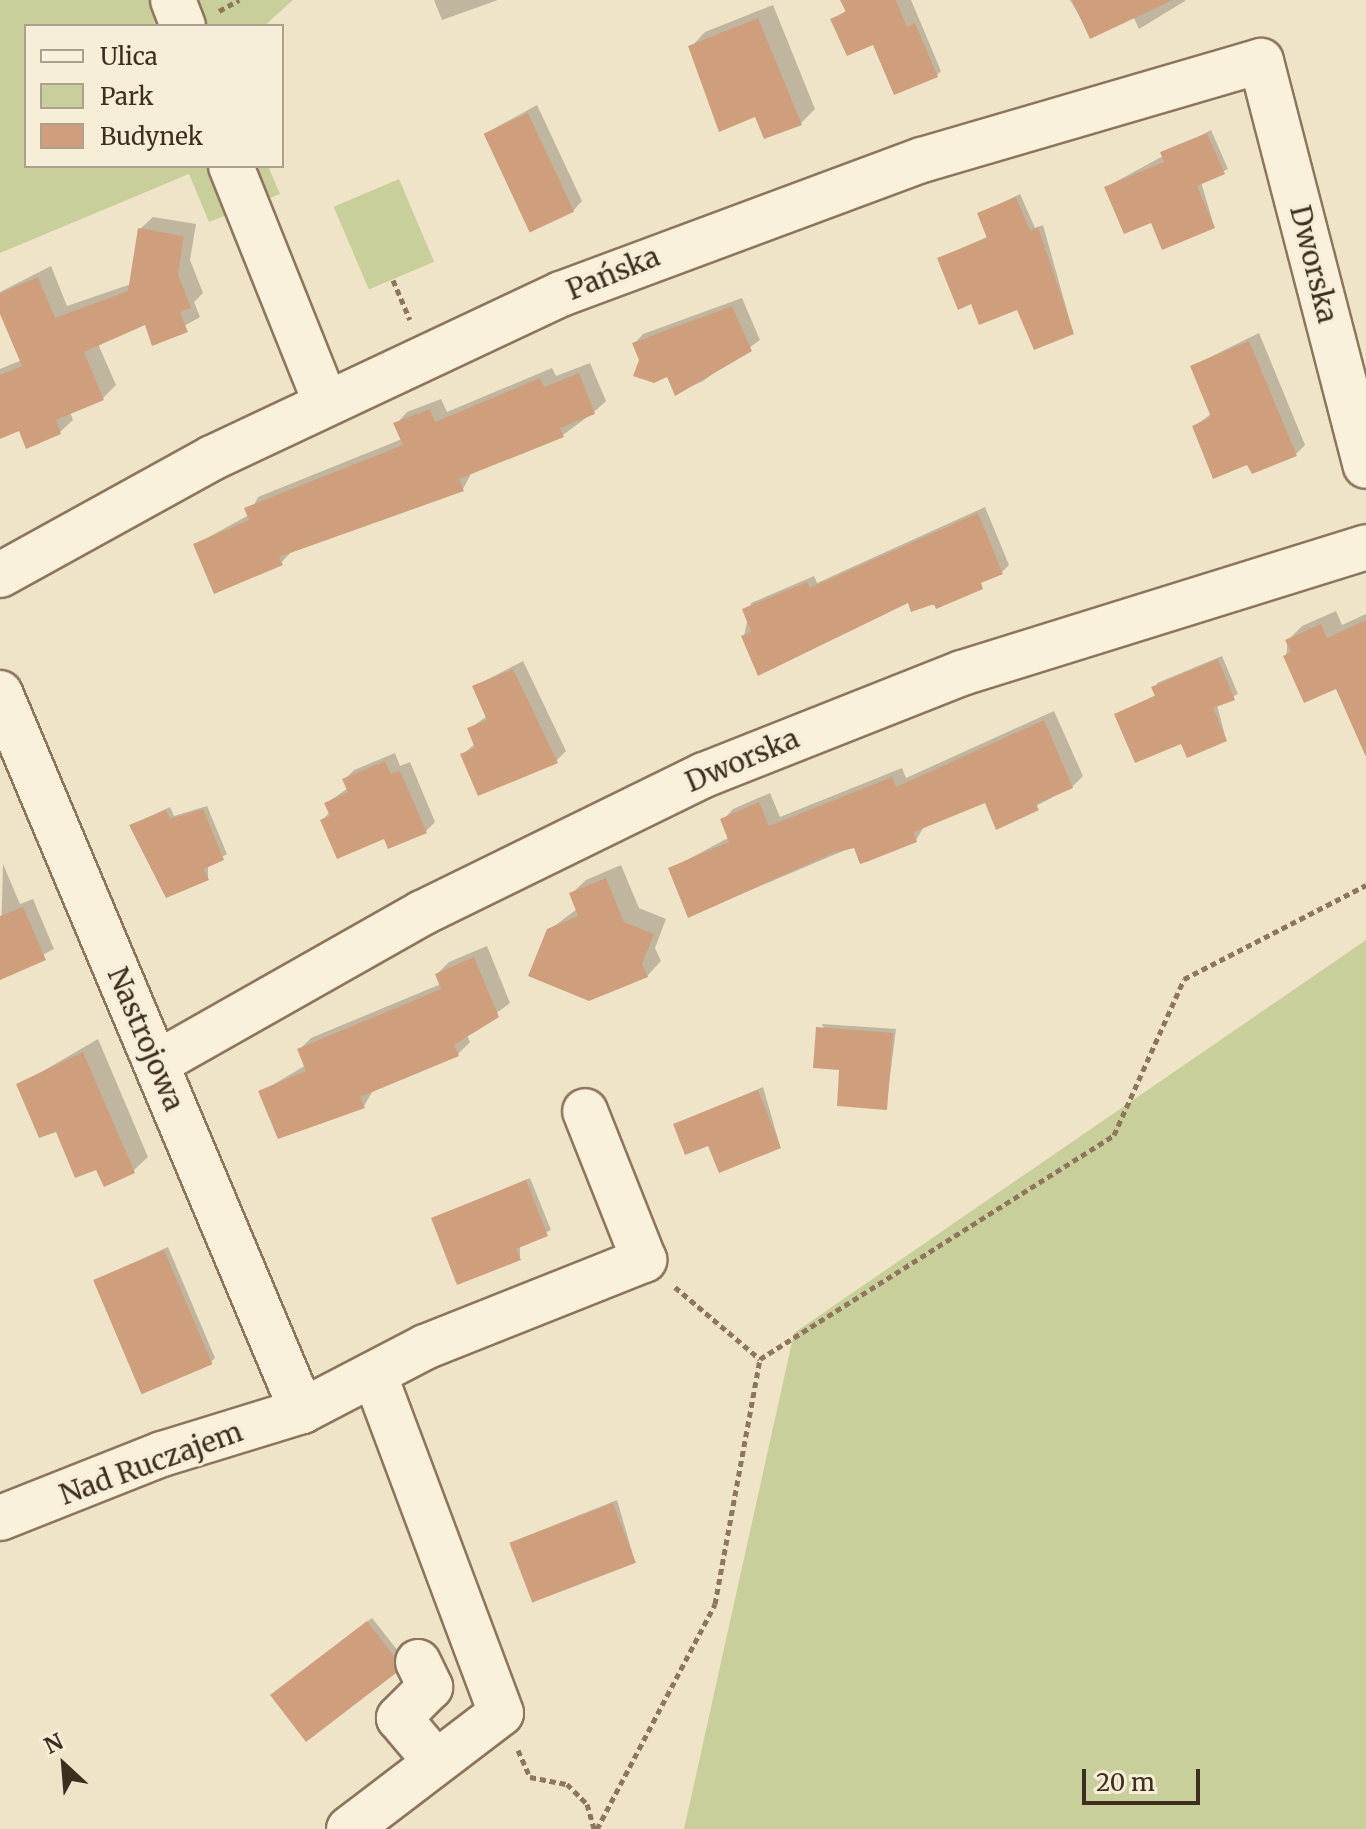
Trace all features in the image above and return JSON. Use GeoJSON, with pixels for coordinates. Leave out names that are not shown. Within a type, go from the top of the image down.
{"type":"FeatureCollection","features":[{"type":"Feature","properties":{"kind":"street"},"geometry":{"type":"LineString","coordinates":[[173,0],[182,24]]}},
{"type":"Feature","properties":{"kind":"street","name":"Pańska"},"geometry":{"type":"LineString","coordinates":[[0,575],[325,401],[561,294],[810,197],[1261,61]]}},
{"type":"Feature","properties":{"kind":"street","name":"Dworska"},"geometry":{"type":"LineString","coordinates":[[1261,61],[1366,466]]}},
{"type":"Feature","properties":{"kind":"street"},"geometry":{"type":"LineString","coordinates":[[232,168],[325,401]]}},
{"type":"Feature","properties":{"kind":"street","name":"Dworska"},"geometry":{"type":"LineString","coordinates":[[157,1063],[450,899],[704,775],[976,668],[1366,547]]}},
{"type":"Feature","properties":{"kind":"street","name":"Nastrojowa"},"geometry":{"type":"LineString","coordinates":[[0,693],[297,1398]]}},
{"type":"Feature","properties":{"kind":"street"},"geometry":{"type":"LineString","coordinates":[[585,1111],[644,1260]]}},
{"type":"Feature","properties":{"kind":"street","name":"Nad Ruczajem"},"geometry":{"type":"LineString","coordinates":[[0,1518],[297,1398],[376,1379],[425,1347],[644,1260]]}},
{"type":"Feature","properties":{"kind":"street"},"geometry":{"type":"LineString","coordinates":[[349,1829],[501,1713],[376,1379]]}},
{"type":"Feature","properties":{"kind":"street"},"geometry":{"type":"LineString","coordinates":[[418,1662],[430,1687],[396,1713],[436,1762]]}},
{"type":"Feature","properties":{"kind":"path"},"geometry":{"type":"LineString","coordinates":[[596,1829],[715,1604],[760,1359],[1114,1135],[1184,979],[1366,885]]}},
{"type":"Feature","properties":{"kind":"path"},"geometry":{"type":"LineString","coordinates":[[644,1260],[760,1359]]}},
{"type":"Feature","properties":{"kind":"path"},"geometry":{"type":"LineString","coordinates":[[501,1713],[530,1777],[567,1784],[587,1804],[596,1829]]}},
{"type":"Feature","properties":{"kind":"green space"},"geometry":{"type":"Polygon","coordinates":[[[0,0],[293,0],[266,24],[24,24],[24,168],[269,168],[280,194],[209,222],[189,174],[0,253],[0,0]]]}},
{"type":"Feature","properties":{"kind":"green space"},"geometry":{"type":"Polygon","coordinates":[[[399,179],[434,262],[369,290],[334,207],[399,179]]]}},
{"type":"Feature","properties":{"kind":"green space"},"geometry":{"type":"Polygon","coordinates":[[[1366,940],[1366,1829],[684,1829],[794,1333],[1366,940]]]}},
{"type":"Feature","properties":{"kind":"building"},"geometry":{"type":"Polygon","coordinates":[[[840,0],[896,0],[907,27],[915,23],[938,77],[894,95],[873,45],[847,56],[830,19],[846,12],[840,0]]]}},
{"type":"Feature","properties":{"kind":"building"},"geometry":{"type":"Polygon","coordinates":[[[1072,0],[1173,0],[1090,39],[1072,0]]]}},
{"type":"Feature","properties":{"kind":"building"},"geometry":{"type":"Polygon","coordinates":[[[758,18],[802,125],[764,139],[755,117],[719,132],[688,46],[758,18]]]}},
{"type":"Feature","properties":{"kind":"building"},"geometry":{"type":"Polygon","coordinates":[[[528,113],[574,212],[530,232],[484,134],[528,113]]]}},
{"type":"Feature","properties":{"kind":"building"},"geometry":{"type":"Polygon","coordinates":[[[1207,133],[1225,174],[1197,186],[1215,228],[1162,250],[1151,223],[1124,234],[1104,187],[1164,162],[1160,152],[1207,133]]]}},
{"type":"Feature","properties":{"kind":"building"},"geometry":{"type":"Polygon","coordinates":[[[1016,197],[1030,231],[1038,227],[1074,334],[1034,350],[1017,310],[979,325],[971,304],[958,310],[937,258],[987,238],[977,213],[1016,197]]]}},
{"type":"Feature","properties":{"kind":"building"},"geometry":{"type":"Polygon","coordinates":[[[138,228],[184,236],[178,274],[191,308],[180,312],[188,332],[152,346],[145,325],[84,352],[104,400],[56,420],[61,434],[26,449],[19,431],[0,439],[0,375],[22,366],[0,314],[0,293],[38,277],[55,318],[128,291],[138,228]]]}},
{"type":"Feature","properties":{"kind":"building"},"geometry":{"type":"Polygon","coordinates":[[[732,306],[752,351],[675,396],[667,377],[654,383],[633,376],[639,360],[632,343],[732,306]]]}},
{"type":"Feature","properties":{"kind":"building"},"geometry":{"type":"Polygon","coordinates":[[[1249,341],[1297,456],[1252,474],[1247,465],[1213,479],[1192,426],[1211,417],[1190,366],[1249,341]]]}},
{"type":"Feature","properties":{"kind":"building"},"geometry":{"type":"Polygon","coordinates":[[[579,373],[595,414],[560,428],[564,437],[459,479],[464,491],[279,557],[283,565],[214,594],[193,544],[249,520],[244,508],[403,445],[393,423],[430,409],[435,422],[540,378],[544,387],[579,373]]]}},
{"type":"Feature","properties":{"kind":"building"},"geometry":{"type":"Polygon","coordinates":[[[978,513],[1003,574],[981,583],[983,589],[936,609],[934,604],[911,612],[908,603],[758,676],[741,636],[751,632],[742,609],[807,582],[810,588],[978,513]]]}},
{"type":"Feature","properties":{"kind":"building"},"geometry":{"type":"Polygon","coordinates":[[[1366,620],[1366,757],[1336,689],[1304,703],[1283,656],[1291,652],[1285,640],[1321,624],[1327,638],[1366,620]]]}},
{"type":"Feature","properties":{"kind":"building"},"geometry":{"type":"Polygon","coordinates":[[[1218,659],[1235,700],[1213,708],[1227,741],[1187,758],[1181,744],[1135,763],[1114,714],[1155,696],[1151,687],[1218,659]]]}},
{"type":"Feature","properties":{"kind":"building"},"geometry":{"type":"Polygon","coordinates":[[[513,669],[558,763],[478,796],[460,754],[475,748],[467,728],[487,720],[472,686],[513,669]]]}},
{"type":"Feature","properties":{"kind":"building"},"geometry":{"type":"Polygon","coordinates":[[[1044,720],[1073,788],[1036,804],[1039,810],[996,830],[985,803],[914,832],[917,842],[869,861],[860,864],[854,848],[833,853],[688,918],[668,868],[729,842],[720,819],[759,802],[769,826],[892,777],[896,787],[1044,720]]]}},
{"type":"Feature","properties":{"kind":"building"},"geometry":{"type":"Polygon","coordinates":[[[385,761],[391,774],[400,771],[427,833],[388,849],[384,839],[337,859],[320,820],[330,816],[324,803],[348,792],[342,779],[385,761]]]}},
{"type":"Feature","properties":{"kind":"building"},"geometry":{"type":"Polygon","coordinates":[[[203,809],[224,860],[204,869],[209,880],[166,898],[129,825],[166,810],[170,819],[203,809]]]}},
{"type":"Feature","properties":{"kind":"building"},"geometry":{"type":"Polygon","coordinates":[[[606,878],[624,922],[654,934],[642,964],[648,977],[589,1001],[528,976],[547,929],[578,916],[569,893],[606,878]]]}},
{"type":"Feature","properties":{"kind":"building"},"geometry":{"type":"Polygon","coordinates":[[[23,907],[46,960],[0,980],[0,916],[23,907]]]}},
{"type":"Feature","properties":{"kind":"building"},"geometry":{"type":"Polygon","coordinates":[[[474,957],[499,1017],[454,1045],[459,1056],[360,1097],[365,1108],[278,1139],[258,1091],[306,1071],[297,1049],[441,989],[435,974],[474,957]]]}},
{"type":"Feature","properties":{"kind":"building"},"geometry":{"type":"Polygon","coordinates":[[[816,1027],[893,1033],[887,1110],[837,1106],[839,1070],[813,1068],[816,1027]]]}},
{"type":"Feature","properties":{"kind":"building"},"geometry":{"type":"Polygon","coordinates":[[[83,1052],[135,1173],[104,1187],[96,1170],[75,1178],[56,1132],[39,1138],[16,1084],[83,1052]]]}},
{"type":"Feature","properties":{"kind":"building"},"geometry":{"type":"Polygon","coordinates":[[[758,1090],[781,1148],[719,1173],[708,1146],[685,1155],[673,1124],[758,1090]]]}},
{"type":"Feature","properties":{"kind":"building"},"geometry":{"type":"Polygon","coordinates":[[[526,1180],[548,1236],[516,1249],[521,1260],[457,1285],[431,1218],[526,1180]]]}},
{"type":"Feature","properties":{"kind":"building"},"geometry":{"type":"Polygon","coordinates":[[[164,1250],[212,1364],[142,1394],[93,1280],[164,1250]]]}},
{"type":"Feature","properties":{"kind":"building"},"geometry":{"type":"Polygon","coordinates":[[[613,1503],[636,1563],[532,1603],[509,1543],[613,1503]]]}},
{"type":"Feature","properties":{"kind":"building"},"geometry":{"type":"Polygon","coordinates":[[[367,1621],[394,1656],[396,1673],[306,1742],[270,1695],[367,1621]]]}}]}
